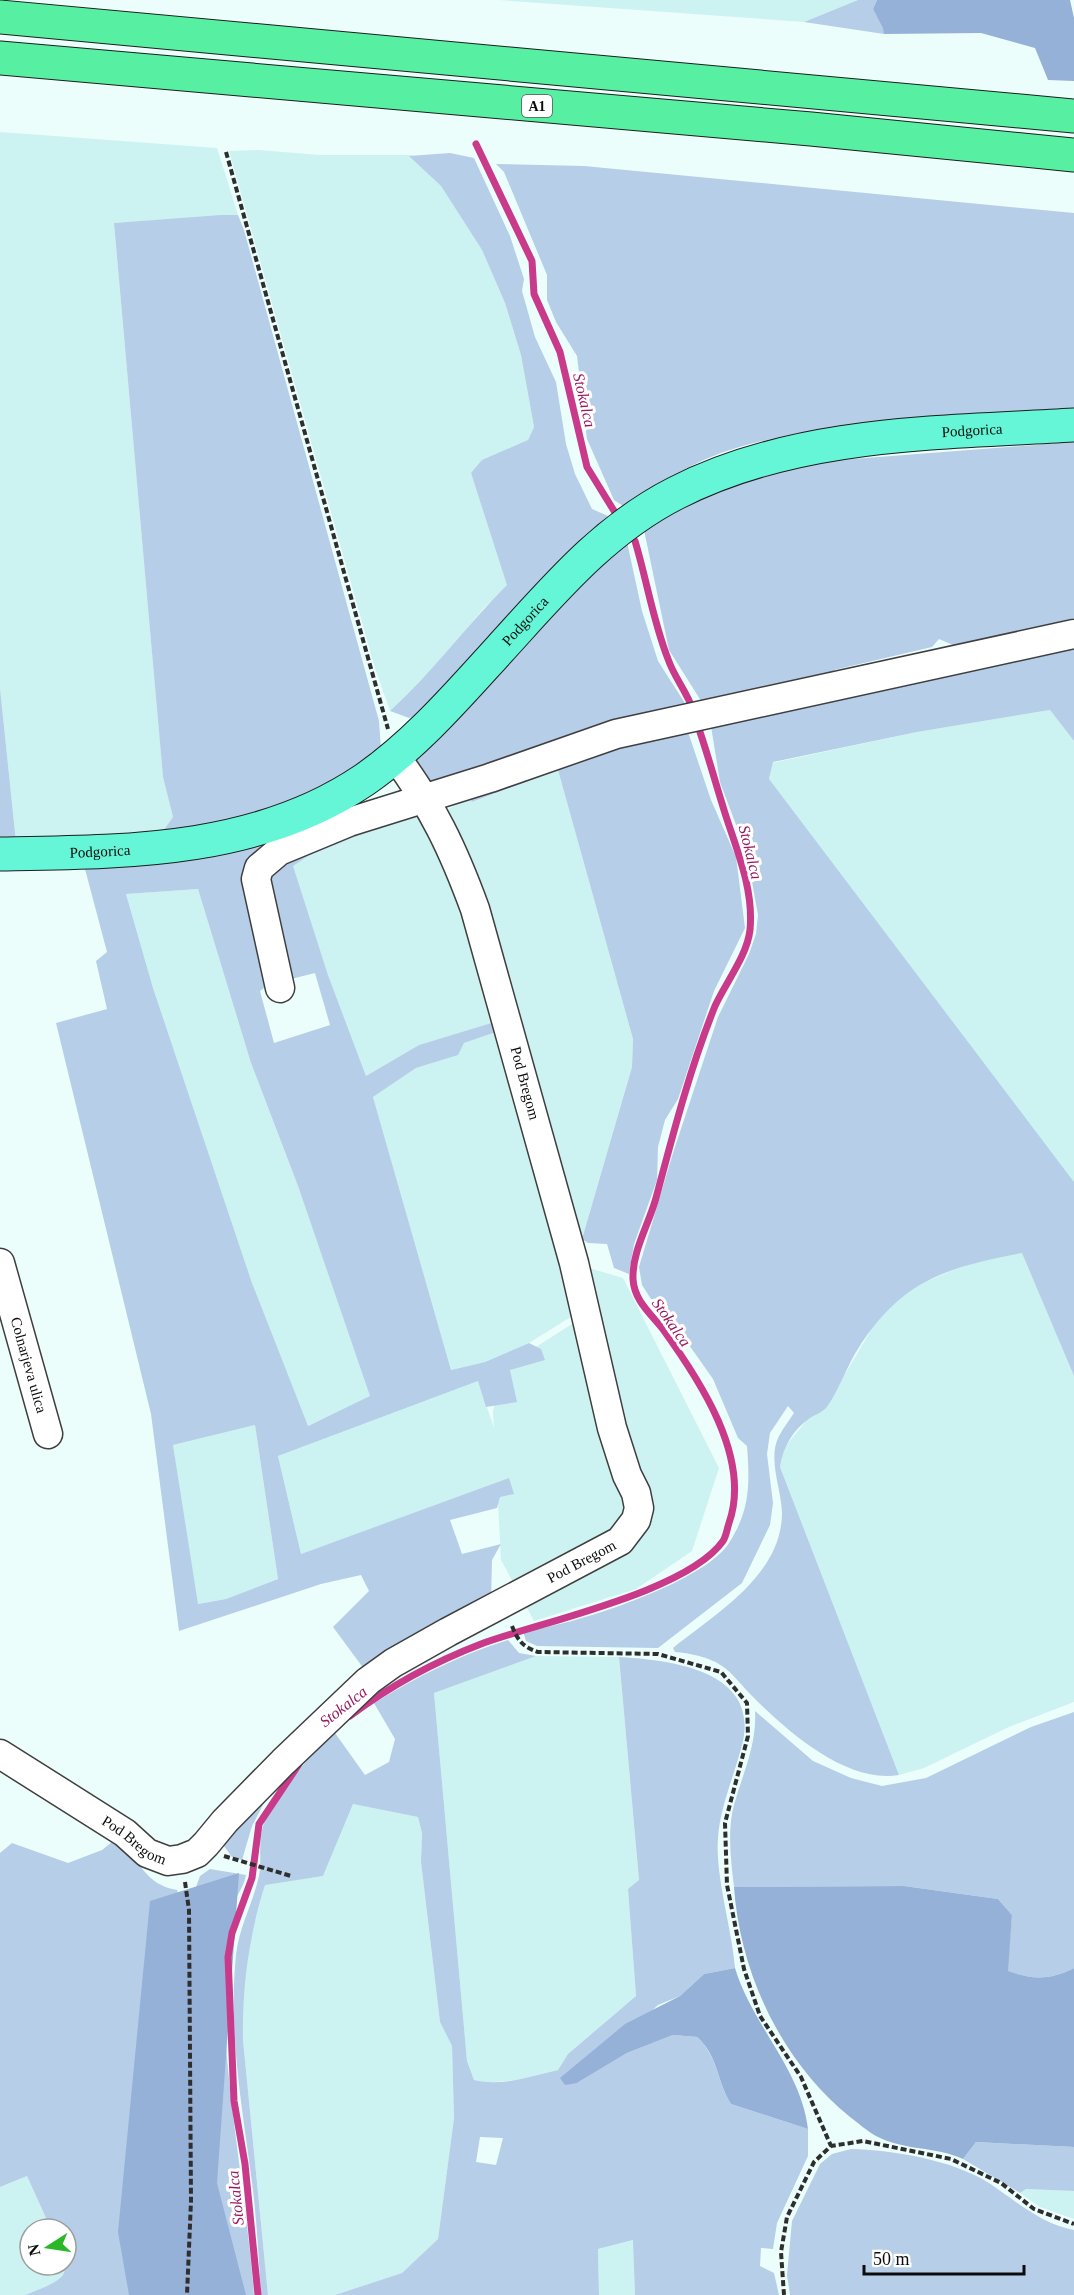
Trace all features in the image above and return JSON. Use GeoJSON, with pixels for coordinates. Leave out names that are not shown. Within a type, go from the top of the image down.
{"type":"FeatureCollection","features":[{"type":"Feature","properties":{"kind":"highway"},"geometry":{"type":"LineString","coordinates":[[0,17],[1066,116]]}},
{"type":"Feature","properties":{"kind":"highway","name":"A1"},"geometry":{"type":"LineString","coordinates":[[0,58],[811,129],[1074,155]]}},
{"type":"Feature","properties":{"kind":"main road","name":"Podgorica"},"geometry":{"type":"LineString","coordinates":[[0,854],[125,851],[186,846],[249,833],[330,800],[363,780],[395,756],[449,704],[552,590],[606,540],[643,512],[710,477],[800,449],[894,437],[1074,425]]}},
{"type":"Feature","properties":{"kind":"street"},"geometry":{"type":"LineString","coordinates":[[280,988],[256,879],[259,868],[279,851],[349,822],[425,796],[490,778],[616,734],[715,710],[1074,634]]}},
{"type":"Feature","properties":{"kind":"street","name":"Pod Bregom"},"geometry":{"type":"LineString","coordinates":[[0,1754],[125,1833],[147,1853],[168,1861],[182,1858],[197,1852],[206,1844],[274,1771],[368,1681],[393,1663],[448,1632],[620,1540],[636,1520],[639,1508],[612,1428],[574,1263],[475,909],[456,857],[425,796],[395,756]]}},
{"type":"Feature","properties":{"kind":"street","name":"Colnarjeva ulica"},"geometry":{"type":"LineString","coordinates":[[0,1263],[48,1434]]}},
{"type":"Feature","properties":{"kind":"path"},"geometry":{"type":"LineString","coordinates":[[226,152],[395,756]]}},
{"type":"Feature","properties":{"kind":"path"},"geometry":{"type":"LineString","coordinates":[[512,1625],[519,1641],[526,1648],[538,1652],[658,1654],[721,1672],[747,1703],[748,1736],[725,1823],[727,1885],[744,1969],[760,2016],[801,2078],[831,2146]]}},
{"type":"Feature","properties":{"kind":"path"},"geometry":{"type":"LineString","coordinates":[[182,1858],[189,1922],[191,2201],[187,2295]]}},
{"type":"Feature","properties":{"kind":"path"},"geometry":{"type":"LineString","coordinates":[[239,1862],[291,1876]]}},
{"type":"Feature","properties":{"kind":"path"},"geometry":{"type":"LineString","coordinates":[[783,2295],[781,2252],[787,2217],[813,2162],[831,2146],[863,2141],[951,2159],[1001,2183],[1034,2209],[1074,2224]]}},
{"type":"Feature","properties":{"kind":"shaded area"},"geometry":{"type":"Polygon","coordinates":[[[499,0],[858,0],[804,22],[499,0]]]}},
{"type":"Feature","properties":{"kind":"shaded area"},"geometry":{"type":"Polygon","coordinates":[[[858,0],[877,0],[873,9],[884,28],[884,34],[804,22],[858,0]]]}},
{"type":"Feature","properties":{"kind":"shaded area"},"geometry":{"type":"Polygon","coordinates":[[[877,0],[1070,0],[1074,18],[1074,81],[1048,80],[1035,48],[981,33],[884,34],[873,9],[877,0]]]}},
{"type":"Feature","properties":{"kind":"shaded area"},"geometry":{"type":"Polygon","coordinates":[[[0,132],[217,148],[238,215],[114,223],[163,776],[173,817],[161,834],[16,842],[0,688],[0,132]]]}},
{"type":"Feature","properties":{"kind":"shaded area"},"geometry":{"type":"Polygon","coordinates":[[[259,150],[320,155],[414,155],[410,156],[441,186],[482,250],[505,303],[521,355],[534,427],[528,440],[471,473],[508,585],[484,608],[421,683],[390,711],[375,668],[229,151],[259,150]]]}},
{"type":"Feature","properties":{"kind":"shaded area"},"geometry":{"type":"Polygon","coordinates":[[[450,153],[474,158],[510,236],[524,279],[522,291],[535,337],[556,382],[566,444],[575,474],[592,509],[608,516],[567,553],[526,595],[422,713],[409,718],[390,711],[421,681],[507,585],[471,473],[482,460],[528,440],[534,427],[521,355],[505,303],[482,250],[441,186],[409,156],[450,153]]]}},
{"type":"Feature","properties":{"kind":"shaded area"},"geometry":{"type":"Polygon","coordinates":[[[496,164],[584,166],[1074,213],[1074,409],[861,424],[777,437],[706,459],[623,506],[614,500],[587,439],[577,356],[556,322],[547,300],[547,275],[504,172],[496,164]]]}},
{"type":"Feature","properties":{"kind":"shaded area"},"geometry":{"type":"Polygon","coordinates":[[[238,215],[244,230],[379,721],[381,749],[336,778],[264,813],[161,834],[173,817],[163,777],[114,223],[238,215]]]}},
{"type":"Feature","properties":{"kind":"shaded area"},"geometry":{"type":"Polygon","coordinates":[[[1074,442],[1074,618],[955,646],[939,639],[932,647],[834,670],[834,678],[703,704],[669,650],[644,530],[660,519],[711,493],[814,462],[1074,442]]]}},
{"type":"Feature","properties":{"kind":"shaded area"},"geometry":{"type":"Polygon","coordinates":[[[627,542],[642,611],[658,661],[688,708],[439,781],[425,781],[414,762],[419,756],[627,542]]]}},
{"type":"Feature","properties":{"kind":"shaded area"},"geometry":{"type":"Polygon","coordinates":[[[1074,641],[1074,741],[1050,710],[917,732],[773,762],[769,779],[1074,1182],[1074,1376],[1022,1253],[969,1265],[926,1282],[907,1293],[890,1309],[856,1352],[826,1408],[799,1428],[790,1439],[784,1452],[780,1467],[899,1775],[879,1776],[838,1763],[819,1752],[782,1724],[721,1665],[702,1657],[675,1652],[673,1648],[743,1592],[758,1575],[770,1556],[779,1536],[782,1514],[774,1455],[779,1436],[794,1413],[788,1406],[770,1433],[767,1454],[773,1503],[770,1525],[742,1583],[658,1648],[537,1646],[526,1641],[523,1631],[544,1628],[602,1612],[665,1587],[693,1573],[715,1558],[729,1543],[745,1508],[748,1485],[747,1446],[738,1438],[713,1379],[663,1308],[651,1299],[642,1285],[639,1267],[673,1153],[718,1017],[749,954],[756,934],[758,915],[747,854],[720,782],[710,720],[1074,641]]]}},
{"type":"Feature","properties":{"kind":"shaded area"},"geometry":{"type":"Polygon","coordinates":[[[0,688],[16,842],[0,842],[0,688]]]}},
{"type":"Feature","properties":{"kind":"shaded area"},"geometry":{"type":"Polygon","coordinates":[[[1050,710],[1074,741],[1074,1182],[769,780],[772,763],[917,732],[1050,710]]]}},
{"type":"Feature","properties":{"kind":"shaded area"},"geometry":{"type":"Polygon","coordinates":[[[686,726],[711,800],[736,857],[745,928],[714,991],[678,1099],[665,1120],[658,1147],[657,1180],[634,1244],[629,1274],[614,1268],[607,1244],[588,1243],[582,1239],[632,1067],[633,1039],[558,770],[472,802],[469,796],[686,726]]]}},
{"type":"Feature","properties":{"kind":"shaded area"},"geometry":{"type":"Polygon","coordinates":[[[558,770],[633,1039],[632,1067],[582,1239],[570,1230],[444,812],[469,796],[473,802],[558,770]]]}},
{"type":"Feature","properties":{"kind":"shaded area"},"geometry":{"type":"Polygon","coordinates":[[[420,810],[427,819],[501,1020],[419,1045],[366,1076],[328,975],[292,865],[308,856],[420,810]]]}},
{"type":"Feature","properties":{"kind":"shaded area"},"geometry":{"type":"Polygon","coordinates":[[[420,810],[308,856],[293,866],[328,975],[366,1076],[419,1045],[501,1020],[496,1032],[464,1043],[458,1055],[416,1068],[373,1097],[451,1370],[485,1362],[529,1343],[541,1349],[545,1360],[510,1370],[517,1402],[486,1407],[478,1381],[278,1456],[301,1554],[509,1478],[514,1494],[500,1497],[497,1508],[450,1520],[462,1554],[501,1544],[492,1560],[491,1601],[367,1673],[333,1627],[369,1591],[361,1575],[321,1584],[179,1631],[151,1414],[56,1023],[107,1009],[96,961],[107,952],[85,869],[201,859],[260,844],[270,983],[260,991],[274,1043],[330,1025],[315,973],[283,981],[265,867],[420,810]],[[198,889],[126,894],[153,988],[252,1283],[308,1426],[370,1396],[298,1186],[251,1063],[198,889]],[[255,1425],[173,1445],[198,1604],[226,1599],[278,1579],[255,1425]]]}},
{"type":"Feature","properties":{"kind":"shaded area"},"geometry":{"type":"Polygon","coordinates":[[[198,889],[251,1063],[298,1186],[371,1397],[307,1426],[252,1283],[153,988],[126,894],[198,889]]]}},
{"type":"Feature","properties":{"kind":"shaded area"},"geometry":{"type":"Polygon","coordinates":[[[496,1032],[574,1315],[529,1343],[485,1362],[451,1370],[373,1097],[416,1068],[457,1055],[464,1043],[496,1032]]]}},
{"type":"Feature","properties":{"kind":"shaded area"},"geometry":{"type":"Polygon","coordinates":[[[1022,1252],[1074,1376],[1074,1702],[1009,1727],[924,1768],[899,1775],[780,1467],[783,1449],[807,1420],[825,1408],[877,1320],[898,1298],[927,1281],[971,1263],[1022,1252]]]}},
{"type":"Feature","properties":{"kind":"shaded area"},"geometry":{"type":"Polygon","coordinates":[[[589,1268],[623,1278],[719,1468],[692,1551],[636,1589],[534,1621],[501,1560],[497,1483],[301,1554],[278,1456],[478,1381],[494,1428],[493,1411],[505,1367],[578,1320],[589,1268]]]}},
{"type":"Feature","properties":{"kind":"shaded area"},"geometry":{"type":"Polygon","coordinates":[[[255,1425],[278,1579],[226,1599],[197,1604],[173,1445],[255,1425]]]}},
{"type":"Feature","properties":{"kind":"shaded area"},"geometry":{"type":"Polygon","coordinates":[[[508,1640],[519,1653],[536,1656],[434,1693],[467,2061],[474,2080],[505,2081],[558,2070],[568,2054],[636,1996],[628,1889],[639,1880],[619,1657],[661,1661],[705,1673],[723,1684],[737,1698],[744,1717],[743,1741],[722,1814],[718,1838],[721,1885],[735,1968],[704,1974],[680,1996],[658,2005],[577,2083],[627,2053],[673,2035],[697,2037],[709,2053],[731,2104],[808,2129],[808,2156],[777,2223],[773,2249],[761,2248],[760,2266],[774,2273],[779,2295],[635,2295],[633,2240],[598,2249],[599,2295],[335,2295],[402,2273],[438,2239],[454,2118],[452,2046],[440,2022],[421,1862],[422,1833],[418,1817],[353,1804],[323,1876],[265,1885],[251,1942],[245,1981],[243,2040],[268,2295],[261,2295],[254,2203],[235,2044],[234,1985],[240,1935],[259,1876],[263,1826],[275,1803],[294,1776],[335,1733],[365,1775],[389,1762],[395,1739],[374,1703],[439,1667],[508,1640]],[[480,2137],[476,2162],[496,2165],[503,2138],[480,2137]]]}},
{"type":"Feature","properties":{"kind":"shaded area"},"geometry":{"type":"Polygon","coordinates":[[[536,1656],[619,1657],[639,1881],[628,1889],[636,1996],[568,2054],[558,2070],[516,2080],[486,2083],[474,2080],[467,2061],[434,1693],[536,1656]]]}},
{"type":"Feature","properties":{"kind":"shaded area"},"geometry":{"type":"Polygon","coordinates":[[[755,1711],[813,1761],[851,1778],[882,1786],[926,1778],[1031,1727],[1074,1712],[1074,1968],[1049,1977],[1024,1976],[1007,1971],[1012,1915],[998,1899],[904,1886],[734,1887],[730,1846],[732,1815],[752,1747],[755,1711]]]}},
{"type":"Feature","properties":{"kind":"shaded area"},"geometry":{"type":"Polygon","coordinates":[[[268,1795],[252,1826],[242,1860],[232,1857],[218,1838],[268,1795]]]}},
{"type":"Feature","properties":{"kind":"shaded area"},"geometry":{"type":"Polygon","coordinates":[[[353,1804],[418,1817],[422,1833],[421,1862],[440,2022],[452,2046],[454,2118],[438,2239],[402,2273],[335,2295],[268,2295],[243,2040],[242,2003],[249,1944],[265,1884],[323,1876],[353,1804]]]}},
{"type":"Feature","properties":{"kind":"shaded area"},"geometry":{"type":"Polygon","coordinates":[[[121,1835],[149,1877],[157,1883],[177,1890],[184,1914],[182,2295],[25,2295],[52,2284],[61,2277],[78,2277],[78,2217],[46,2217],[27,2176],[0,2187],[0,1853],[12,1843],[68,1863],[102,1850],[121,1835]]]}},
{"type":"Feature","properties":{"kind":"shaded area"},"geometry":{"type":"Polygon","coordinates":[[[210,1869],[246,1875],[230,1912],[226,1928],[223,1953],[223,1993],[226,2052],[254,2295],[193,2295],[196,1887],[200,1876],[210,1869]]]}},
{"type":"Feature","properties":{"kind":"shaded area"},"geometry":{"type":"Polygon","coordinates":[[[239,1873],[217,2183],[246,2295],[129,2295],[118,2232],[150,1901],[239,1873]]]}},
{"type":"Feature","properties":{"kind":"shaded area"},"geometry":{"type":"Polygon","coordinates":[[[904,1886],[998,1899],[1012,1915],[1008,1971],[1025,1976],[1049,1977],[1074,1968],[1074,2147],[976,2142],[963,2159],[942,2152],[887,2141],[850,2117],[826,2095],[785,2043],[755,1984],[738,1920],[734,1887],[904,1886]]]}},
{"type":"Feature","properties":{"kind":"shaded area"},"geometry":{"type":"Polygon","coordinates":[[[735,1968],[753,2009],[796,2087],[804,2107],[808,2129],[731,2104],[709,2053],[697,2037],[673,2035],[627,2053],[577,2083],[565,2085],[560,2078],[625,2024],[680,1996],[704,1974],[735,1968]]]}},
{"type":"Feature","properties":{"kind":"shaded area"},"geometry":{"type":"Polygon","coordinates":[[[976,2142],[1074,2147],[1074,2191],[1026,2189],[1020,2193],[963,2159],[976,2142]]]}},
{"type":"Feature","properties":{"kind":"shaded area"},"geometry":{"type":"Polygon","coordinates":[[[851,2149],[904,2154],[958,2168],[989,2183],[1051,2223],[1074,2230],[1074,2295],[790,2295],[787,2275],[792,2221],[820,2164],[832,2154],[851,2149]]]}},
{"type":"Feature","properties":{"kind":"shaded area"},"geometry":{"type":"Polygon","coordinates":[[[27,2176],[46,2217],[18,2217],[18,2277],[62,2277],[58,2282],[25,2295],[0,2295],[0,2187],[27,2176]]]}},
{"type":"Feature","properties":{"kind":"shaded area"},"geometry":{"type":"Polygon","coordinates":[[[1026,2189],[1074,2191],[1074,2219],[1040,2207],[1020,2193],[1026,2189]]]}},
{"type":"Feature","properties":{"kind":"shaded area"},"geometry":{"type":"Polygon","coordinates":[[[634,2240],[635,2295],[599,2295],[598,2249],[634,2240]]]}},
{"type":"Feature","properties":{"kind":"waterway","name":"Stokalca"},"geometry":{"type":"LineString","coordinates":[[476,144],[532,261],[534,294],[560,352],[587,467],[619,519]]}},
{"type":"Feature","properties":{"kind":"waterway","name":"Stokalca"},"geometry":{"type":"LineString","coordinates":[[629,533],[635,541],[663,645],[693,710]]}},
{"type":"Feature","properties":{"kind":"waterway","name":"Stokalca"},"geometry":{"type":"LineString","coordinates":[[350,1716],[397,1685],[464,1651],[507,1635],[611,1603],[678,1576],[705,1559],[725,1537],[734,1498],[733,1472],[728,1446],[706,1395],[662,1328],[639,1300],[633,1279],[635,1258],[653,1208],[682,1101],[698,1053],[715,1006],[745,949],[750,930],[751,914],[747,884],[697,723]]}},
{"type":"Feature","properties":{"kind":"waterway","name":"Stokalca"},"geometry":{"type":"LineString","coordinates":[[258,2295],[245,2164],[234,2101],[228,1957],[232,1933],[252,1878],[259,1824],[299,1764]]}}]}
